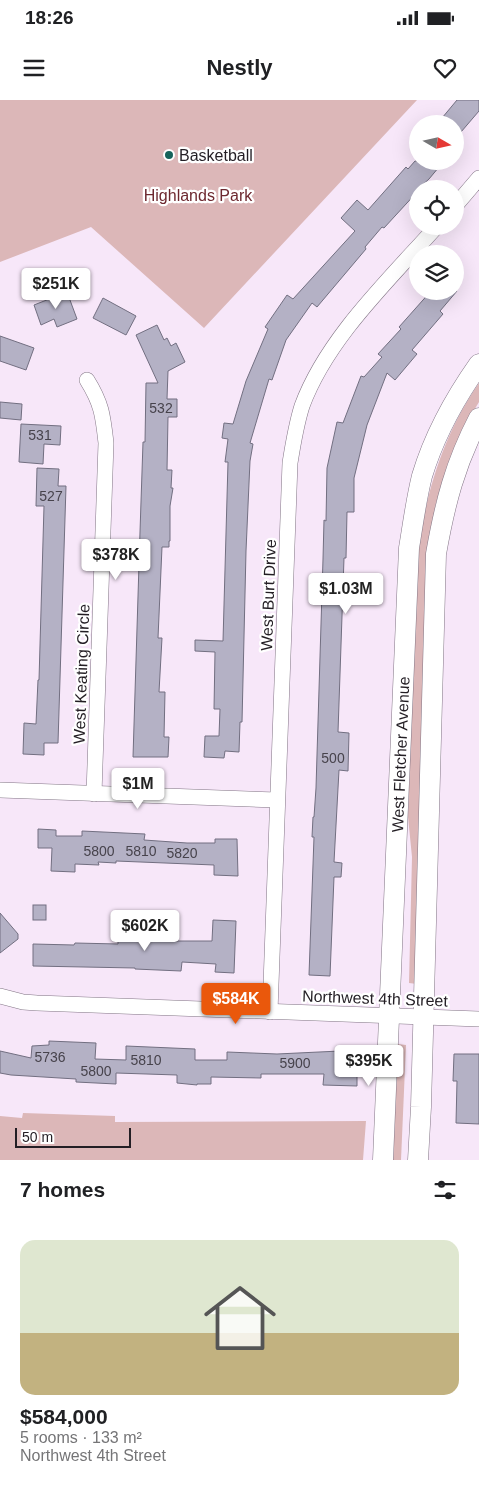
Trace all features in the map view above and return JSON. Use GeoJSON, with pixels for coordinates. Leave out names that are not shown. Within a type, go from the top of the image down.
{"type":"FeatureCollection","features":[{"type":"Feature","properties":{"kind":"main road","name":"West Fletcher Avenue"},"geometry":{"type":"LineString","coordinates":[[383,1160],[409,548],[414,510],[423,475],[434,444],[451,410],[479,364]]}},
{"type":"Feature","properties":{"kind":"main road","name":"West Fletcher Avenue"},"geometry":{"type":"LineString","coordinates":[[418,1160],[424,1017],[436,554],[451,482],[464,447],[479,418]]}},
{"type":"Feature","properties":{"kind":"street"},"geometry":{"type":"LineString","coordinates":[[464,196],[479,178]]}},
{"type":"Feature","properties":{"kind":"street","name":"West Burt Drive"},"geometry":{"type":"LineString","coordinates":[[270,1012],[290,462],[294,435],[302,407],[314,380],[339,339],[429,235]]}},
{"type":"Feature","properties":{"kind":"street","name":"West Keating Circle"},"geometry":{"type":"LineString","coordinates":[[87,380],[97,396],[103,414],[106,443],[94,794]]}},
{"type":"Feature","properties":{"kind":"street"},"geometry":{"type":"LineString","coordinates":[[0,790],[277,800]]}},
{"type":"Feature","properties":{"kind":"street","name":"Northwest 4th Street"},"geometry":{"type":"LineString","coordinates":[[0,996],[37,1004],[479,1019]]}},
{"type":"Feature","properties":{"kind":"green space","name":"Highlands Park"},"geometry":{"type":"Polygon","coordinates":[[[0,100],[417,100],[204,328],[91,227],[0,262],[0,100]]]}},
{"type":"Feature","properties":{"kind":"green space"},"geometry":{"type":"Polygon","coordinates":[[[479,383],[479,402],[465,425],[450,460],[436,503],[431,535],[417,984],[409,983],[412,857],[408,817],[417,562],[424,514],[437,468],[455,424],[479,383]]]}},
{"type":"Feature","properties":{"kind":"green space"},"geometry":{"type":"Polygon","coordinates":[[[398,1044],[406,1045],[401,1160],[393,1160],[398,1044]]]}},
{"type":"Feature","properties":{"kind":"green space"},"geometry":{"type":"Polygon","coordinates":[[[23,1113],[115,1116],[115,1122],[366,1121],[363,1160],[0,1160],[0,1116],[22,1118],[23,1113]]]}},
{"type":"Feature","properties":{"kind":"building"},"geometry":{"type":"Polygon","coordinates":[[[457,100],[479,100],[479,111],[464,128],[464,115],[444,115],[457,100]]]}},
{"type":"Feature","properties":{"kind":"building"},"geometry":{"type":"Polygon","coordinates":[[[406,167],[408,169],[436,170],[428,180],[409,180],[409,201],[384,228],[382,227],[317,307],[312,303],[286,340],[272,380],[269,379],[250,443],[253,444],[250,461],[242,722],[240,722],[239,752],[225,751],[224,758],[204,757],[205,736],[219,736],[220,709],[214,709],[215,652],[195,651],[195,640],[223,641],[228,462],[225,462],[228,439],[222,438],[224,423],[233,424],[246,381],[268,329],[265,327],[287,295],[293,299],[355,231],[341,218],[357,200],[368,210],[406,167]]]}},
{"type":"Feature","properties":{"kind":"building"},"geometry":{"type":"Polygon","coordinates":[[[67,292],[77,319],[57,327],[54,319],[41,325],[34,305],[67,292]]]}},
{"type":"Feature","properties":{"kind":"building"},"geometry":{"type":"Polygon","coordinates":[[[103,298],[136,316],[126,335],[93,318],[103,298]]]}},
{"type":"Feature","properties":{"kind":"building"},"geometry":{"type":"Polygon","coordinates":[[[423,300],[449,300],[440,311],[443,314],[412,350],[417,354],[395,380],[387,373],[367,425],[354,478],[354,512],[347,512],[346,558],[344,558],[338,732],[349,733],[348,771],[339,770],[334,862],[342,863],[341,877],[334,877],[330,976],[309,975],[314,837],[312,837],[316,788],[327,468],[337,422],[343,423],[361,376],[364,377],[382,357],[378,354],[401,329],[399,327],[423,300]]]}},
{"type":"Feature","properties":{"kind":"building"},"geometry":{"type":"Polygon","coordinates":[[[157,325],[164,340],[167,338],[171,346],[176,343],[185,362],[168,371],[167,399],[177,399],[177,417],[168,417],[167,470],[172,470],[171,488],[173,488],[170,506],[169,547],[162,547],[158,638],[162,638],[159,692],[165,692],[164,737],[169,737],[168,757],[133,757],[146,383],[158,383],[136,335],[157,325]]]}},
{"type":"Feature","properties":{"kind":"building"},"geometry":{"type":"Polygon","coordinates":[[[0,336],[34,348],[26,370],[0,361],[0,336]]]}},
{"type":"Feature","properties":{"kind":"building"},"geometry":{"type":"Polygon","coordinates":[[[0,402],[22,404],[21,420],[0,418],[0,402]]]}},
{"type":"Feature","properties":{"kind":"building"},"geometry":{"type":"Polygon","coordinates":[[[21,424],[61,426],[60,445],[44,444],[43,464],[19,462],[21,424]]]}},
{"type":"Feature","properties":{"kind":"building"},"geometry":{"type":"Polygon","coordinates":[[[37,468],[59,469],[58,486],[66,486],[58,743],[44,743],[44,755],[23,754],[24,723],[36,724],[39,680],[44,506],[36,506],[37,468]]]}},
{"type":"Feature","properties":{"kind":"building"},"geometry":{"type":"Polygon","coordinates":[[[38,829],[56,830],[56,836],[82,836],[82,831],[145,834],[144,840],[187,843],[215,843],[215,839],[237,839],[238,876],[214,875],[214,865],[116,861],[116,863],[98,862],[99,865],[75,864],[75,872],[51,871],[52,848],[38,848],[38,829]]]}},
{"type":"Feature","properties":{"kind":"building"},"geometry":{"type":"Polygon","coordinates":[[[33,905],[46,905],[46,920],[33,920],[33,905]]]}},
{"type":"Feature","properties":{"kind":"building"},"geometry":{"type":"Polygon","coordinates":[[[0,913],[18,934],[18,939],[0,953],[0,913]]]}},
{"type":"Feature","properties":{"kind":"building"},"geometry":{"type":"Polygon","coordinates":[[[213,920],[236,921],[234,973],[215,972],[216,964],[182,962],[181,971],[33,966],[33,944],[118,944],[118,933],[155,933],[155,941],[212,941],[213,920]]]}},
{"type":"Feature","properties":{"kind":"building"},"geometry":{"type":"Polygon","coordinates":[[[49,1041],[96,1043],[95,1059],[126,1060],[126,1046],[195,1049],[195,1060],[227,1060],[227,1052],[277,1054],[340,1051],[340,1061],[357,1061],[357,1086],[323,1085],[324,1074],[261,1074],[261,1078],[211,1077],[211,1084],[197,1085],[177,1083],[177,1075],[116,1073],[116,1084],[76,1082],[76,1079],[0,1073],[0,1051],[31,1058],[32,1046],[49,1045],[49,1041]]]}},
{"type":"Feature","properties":{"kind":"building"},"geometry":{"type":"Polygon","coordinates":[[[454,1054],[479,1054],[479,1124],[456,1123],[457,1081],[453,1081],[454,1054]]]}},
{"type":"Feature","properties":{"kind":"place","name":"Basketball"},"geometry":{"type":"Point","coordinates":[169,155]}}]}
